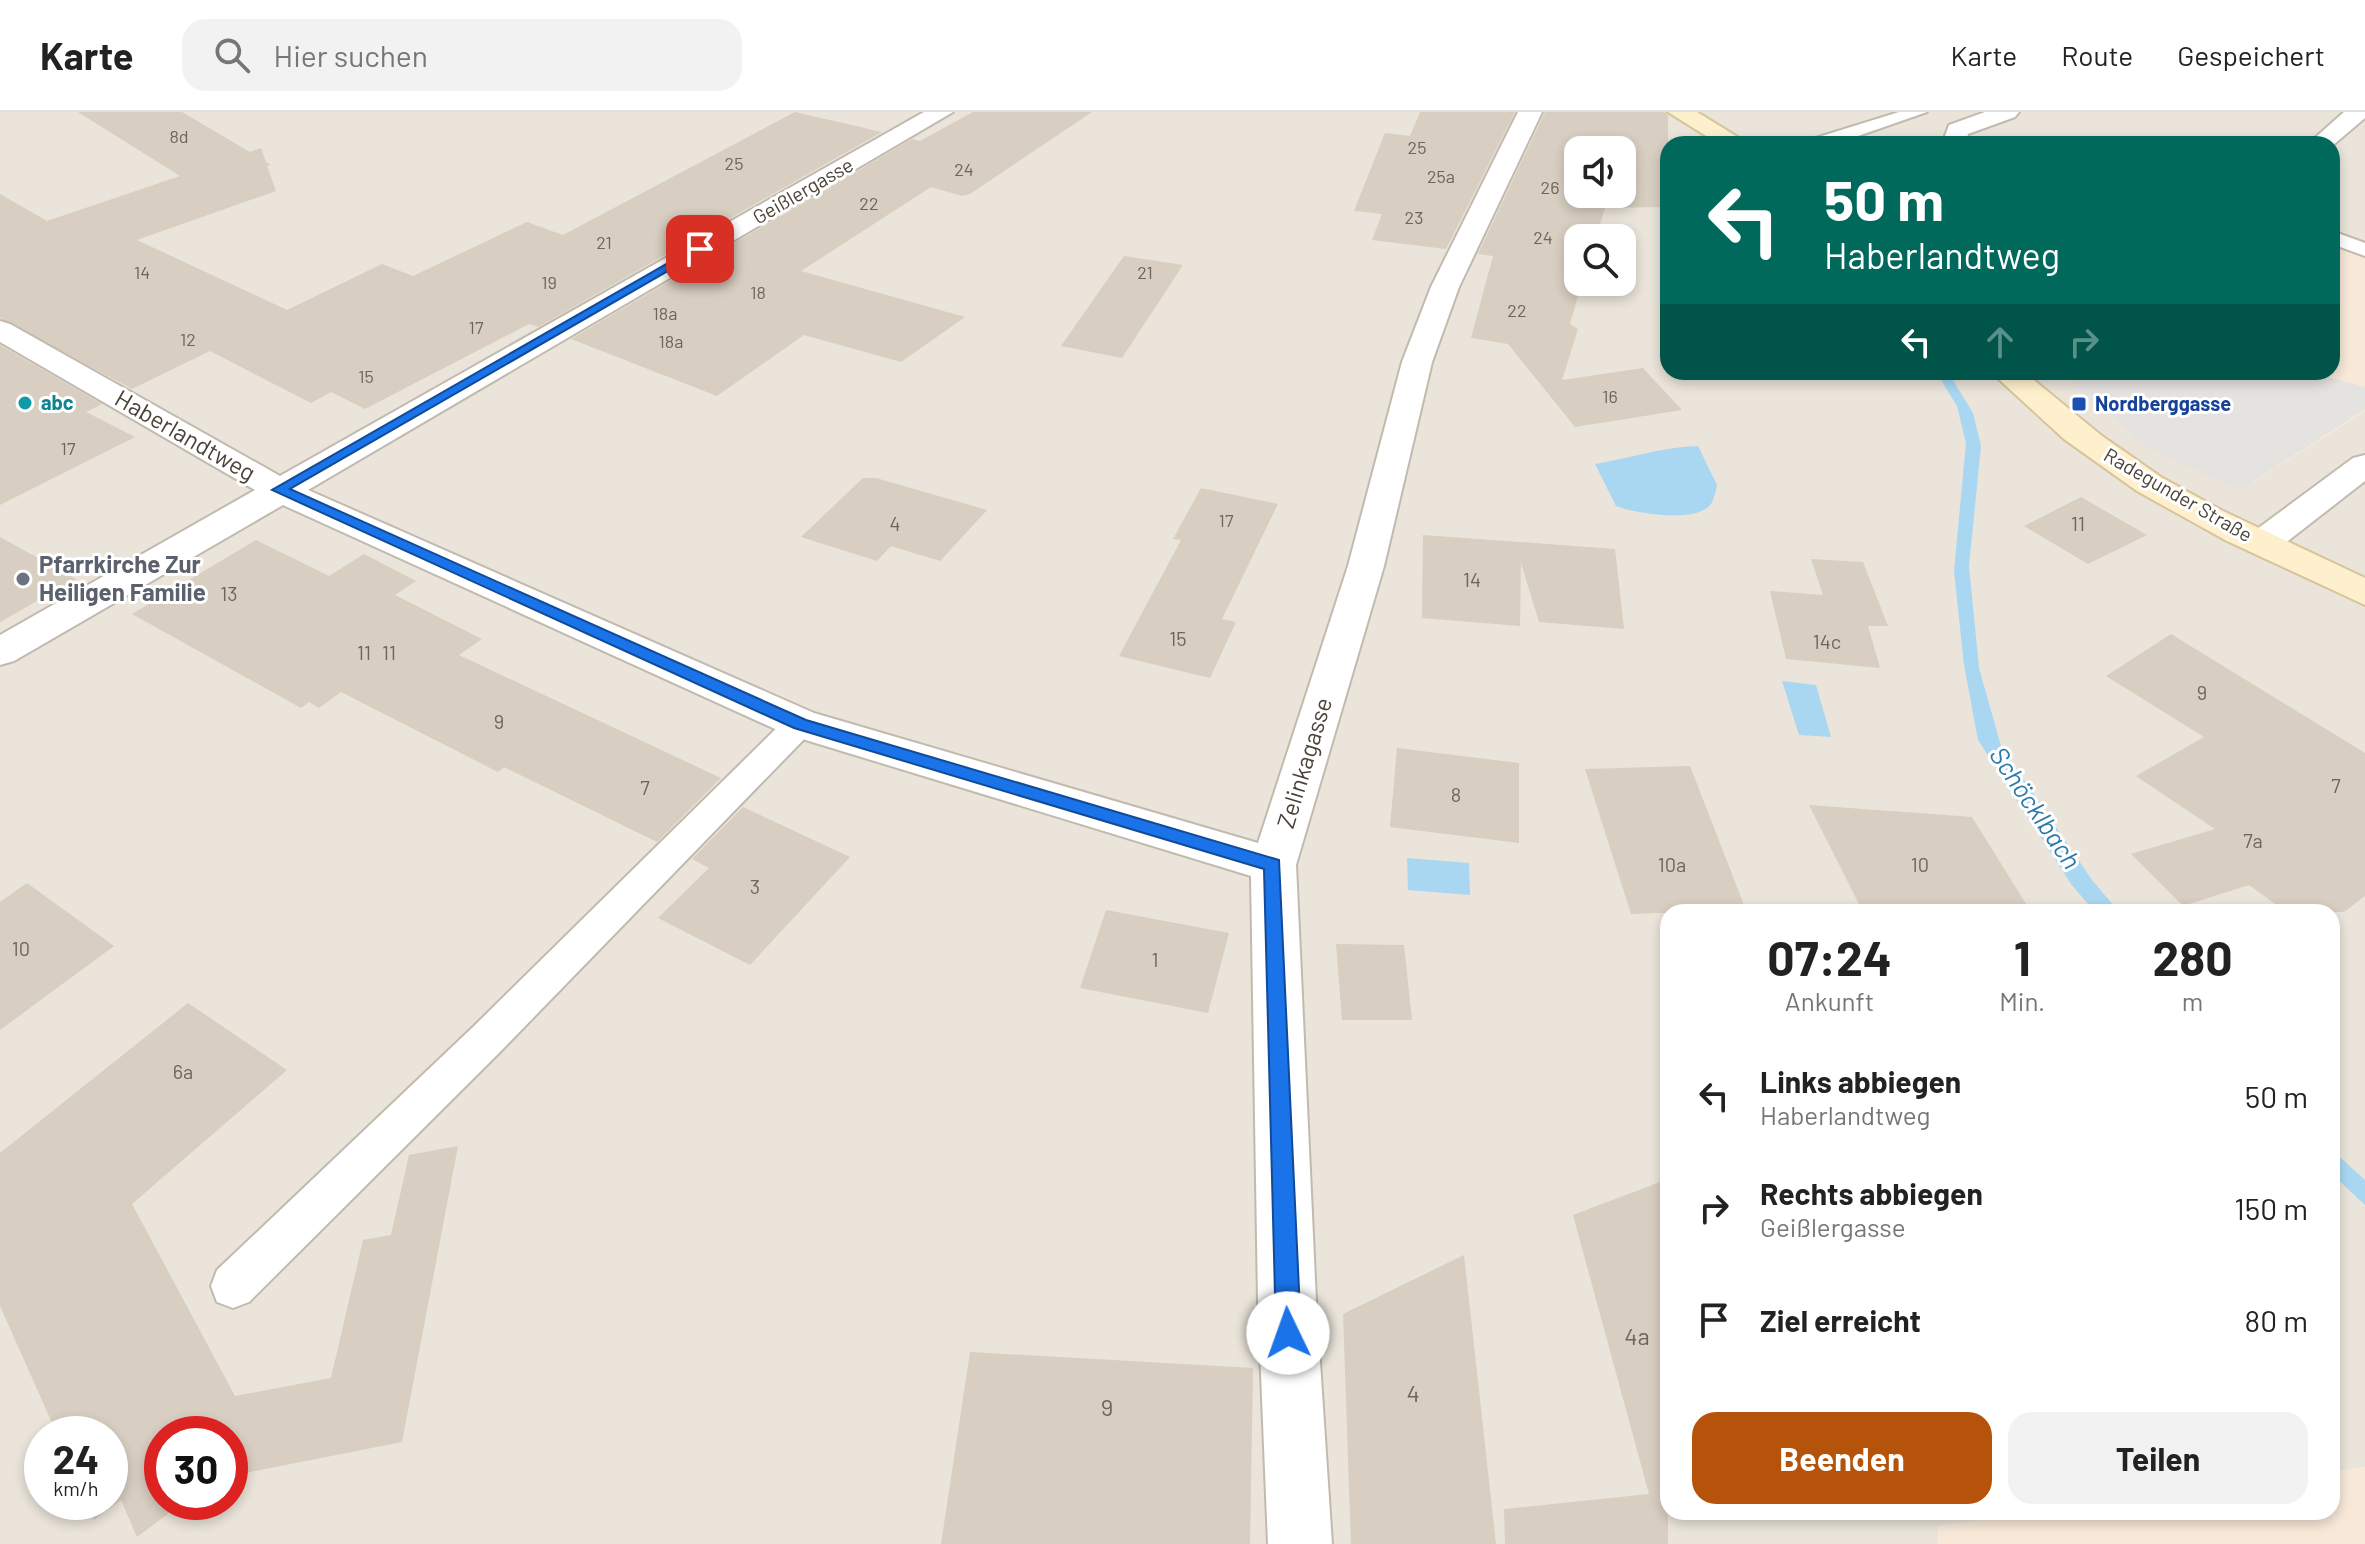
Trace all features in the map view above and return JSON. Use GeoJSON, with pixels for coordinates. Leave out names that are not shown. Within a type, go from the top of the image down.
{"type":"FeatureCollection","features":[{"type":"Feature","properties":{"kind":"main road"},"geometry":{"type":"LineString","coordinates":[[1680,112],[1723,136]]}},
{"type":"Feature","properties":{"kind":"main road","name":"Radegunder Straße"},"geometry":{"type":"LineString","coordinates":[[2015,380],[2121,466],[2262,543],[2365,593]]}},
{"type":"Feature","properties":{"kind":"street","name":"Geißlergasse"},"geometry":{"type":"LineString","coordinates":[[0,652],[941,112]]}},
{"type":"Feature","properties":{"kind":"street","name":"Zelinkagasse"},"geometry":{"type":"LineString","coordinates":[[1300,1544],[1287,1301],[1273,865],[1366,566],[1417,362],[1445,287],[1530,112]]}},
{"type":"Feature","properties":{"kind":"street"},"geometry":{"type":"LineString","coordinates":[[1956,136],[1957,130],[2007,112]]}},
{"type":"Feature","properties":{"kind":"street"},"geometry":{"type":"LineString","coordinates":[[2330,136],[2358,112]]}},
{"type":"Feature","properties":{"kind":"street","name":"Haberlandtweg"},"geometry":{"type":"LineString","coordinates":[[0,330],[279,490],[800,724],[1273,865]]}},
{"type":"Feature","properties":{"kind":"street"},"geometry":{"type":"LineString","coordinates":[[2262,543],[2365,465]]}},
{"type":"Feature","properties":{"kind":"lane"},"geometry":{"type":"LineString","coordinates":[[1842,136],[1918,112]]}},
{"type":"Feature","properties":{"kind":"lane"},"geometry":{"type":"LineString","coordinates":[[2340,240],[2365,250]]}},
{"type":"Feature","properties":{"kind":"lane"},"geometry":{"type":"LineString","coordinates":[[233,1286],[486,1040],[800,724]]}},
{"type":"Feature","properties":{"kind":"shaded area"},"geometry":{"type":"Polygon","coordinates":[[[0,112],[2365,112],[2365,254],[2340,245],[2340,136],[1660,136],[1660,380],[2071,380],[2239,491],[2365,411],[2365,1467],[2340,1471],[2340,904],[1660,904],[1660,1520],[1981,1520],[1938,1526],[1938,1544],[0,1544],[0,112]]]}},
{"type":"Feature","properties":{"kind":"shaded area"},"geometry":{"type":"Polygon","coordinates":[[[2340,245],[2365,254],[2365,411],[2239,491],[2148,448],[2068,380],[2340,380],[2340,245]]]}},
{"type":"Feature","properties":{"kind":"shaded area"},"geometry":{"type":"Polygon","coordinates":[[[2068,380],[2339,380],[2365,387],[2365,409],[2239,491],[2148,448],[2068,380]]]}},
{"type":"Feature","properties":{"kind":"shaded area"},"geometry":{"type":"Polygon","coordinates":[[[2365,1467],[2365,1544],[1938,1544],[1938,1526],[1981,1520],[2340,1520],[2340,1471],[2365,1467]]]}},
{"type":"Feature","properties":{"kind":"water","name":"Schöcklbach"},"geometry":{"type":"Polygon","coordinates":[[[1941,380],[1953,380],[1973,413],[1981,446],[1969,566],[1979,668],[2001,746],[2092,880],[2112,904],[2088,904],[2071,884],[1978,740],[1964,665],[1954,571],[1966,443],[1957,406],[1941,380]]]}},
{"type":"Feature","properties":{"kind":"water"},"geometry":{"type":"Polygon","coordinates":[[[1698,446],[1717,485],[1711,504],[1693,513],[1651,514],[1616,506],[1595,464],[1659,451],[1698,446]]]}},
{"type":"Feature","properties":{"kind":"water"},"geometry":{"type":"Polygon","coordinates":[[[1782,681],[1816,685],[1831,737],[1799,735],[1782,681]]]}},
{"type":"Feature","properties":{"kind":"water"},"geometry":{"type":"Polygon","coordinates":[[[1407,858],[1469,863],[1470,895],[1408,890],[1407,858]]]}},
{"type":"Feature","properties":{"kind":"water"},"geometry":{"type":"Polygon","coordinates":[[[2340,1157],[2365,1180],[2365,1205],[2340,1182],[2340,1157]]]}},
{"type":"Feature","properties":{"kind":"building"},"geometry":{"type":"Polygon","coordinates":[[[78,112],[182,112],[250,152],[261,148],[266,162],[271,165],[267,166],[276,191],[137,240],[287,310],[382,264],[413,276],[527,222],[563,235],[795,112],[882,132],[538,327],[529,324],[365,409],[331,392],[311,403],[210,351],[132,389],[0,318],[0,194],[47,221],[180,176],[78,112]]]}},
{"type":"Feature","properties":{"kind":"building"},"geometry":{"type":"Polygon","coordinates":[[[973,112],[1092,112],[970,194],[962,196],[931,187],[801,271],[965,317],[901,362],[804,335],[717,396],[571,339],[912,139],[920,141],[973,112]]]}},
{"type":"Feature","properties":{"kind":"building"},"geometry":{"type":"Polygon","coordinates":[[[1420,112],[1515,112],[1446,249],[1372,240],[1382,214],[1354,211],[1385,133],[1410,136],[1420,112]]]}},
{"type":"Feature","properties":{"kind":"building"},"geometry":{"type":"Polygon","coordinates":[[[1545,112],[1665,112],[1668,116],[1668,136],[1660,136],[1660,207],[1636,208],[1636,136],[1564,136],[1564,208],[1605,208],[1600,224],[1564,224],[1564,296],[1578,296],[1570,324],[1578,329],[1562,380],[1643,368],[1682,410],[1575,427],[1508,344],[1471,338],[1493,256],[1478,254],[1545,112]]]}},
{"type":"Feature","properties":{"kind":"building"},"geometry":{"type":"Polygon","coordinates":[[[1124,256],[1183,265],[1122,358],[1061,346],[1124,256]]]}},
{"type":"Feature","properties":{"kind":"building"},"geometry":{"type":"Polygon","coordinates":[[[0,345],[102,404],[86,412],[135,437],[0,505],[0,345]]]}},
{"type":"Feature","properties":{"kind":"building"},"geometry":{"type":"Polygon","coordinates":[[[863,478],[876,478],[987,510],[940,561],[891,546],[877,561],[801,537],[863,478]]]}},
{"type":"Feature","properties":{"kind":"building"},"geometry":{"type":"Polygon","coordinates":[[[1201,488],[1278,504],[1222,619],[1236,622],[1210,678],[1119,656],[1181,540],[1173,539],[1201,488]]]}},
{"type":"Feature","properties":{"kind":"building"},"geometry":{"type":"Polygon","coordinates":[[[2081,497],[2147,535],[2088,564],[2024,526],[2081,497]]]}},
{"type":"Feature","properties":{"kind":"building"},"geometry":{"type":"Polygon","coordinates":[[[1423,535],[1615,549],[1624,629],[1539,622],[1521,563],[1520,626],[1422,618],[1423,535]]]}},
{"type":"Feature","properties":{"kind":"building","name":"Pfarrkirche Zur Heiligen Familie"},"geometry":{"type":"Polygon","coordinates":[[[0,537],[76,579],[0,622],[0,537]]]}},
{"type":"Feature","properties":{"kind":"building"},"geometry":{"type":"Polygon","coordinates":[[[256,540],[329,576],[364,554],[416,581],[395,595],[482,639],[459,655],[721,778],[657,842],[504,767],[498,772],[341,692],[319,708],[309,702],[301,708],[132,614],[256,540]]]}},
{"type":"Feature","properties":{"kind":"building"},"geometry":{"type":"Polygon","coordinates":[[[1811,559],[1863,562],[1888,626],[1868,626],[1880,668],[1786,659],[1770,591],[1823,595],[1811,559]]]}},
{"type":"Feature","properties":{"kind":"building"},"geometry":{"type":"Polygon","coordinates":[[[2171,634],[2365,753],[2365,896],[2340,912],[2340,904],[2275,904],[2249,885],[2181,904],[2131,854],[2215,829],[2136,776],[2204,737],[2106,676],[2171,634]]]}},
{"type":"Feature","properties":{"kind":"building"},"geometry":{"type":"Polygon","coordinates":[[[1397,748],[1519,763],[1519,843],[1390,827],[1397,748]]]}},
{"type":"Feature","properties":{"kind":"building"},"geometry":{"type":"Polygon","coordinates":[[[1690,766],[1744,904],[1660,904],[1660,913],[1631,914],[1585,769],[1690,766]]]}},
{"type":"Feature","properties":{"kind":"building"},"geometry":{"type":"Polygon","coordinates":[[[1809,805],[1972,817],[2026,904],[1859,904],[1809,805]]]}},
{"type":"Feature","properties":{"kind":"building"},"geometry":{"type":"Polygon","coordinates":[[[743,807],[850,857],[750,965],[658,918],[709,868],[692,859],[743,807]]]}},
{"type":"Feature","properties":{"kind":"building"},"geometry":{"type":"Polygon","coordinates":[[[27,883],[114,946],[0,1030],[0,902],[27,883]]]}},
{"type":"Feature","properties":{"kind":"building"},"geometry":{"type":"Polygon","coordinates":[[[1106,910],[1229,933],[1208,1013],[1080,988],[1106,910]]]}},
{"type":"Feature","properties":{"kind":"building"},"geometry":{"type":"Polygon","coordinates":[[[1336,944],[1404,945],[1412,1020],[1342,1020],[1336,944]]]}},
{"type":"Feature","properties":{"kind":"building"},"geometry":{"type":"Polygon","coordinates":[[[188,1003],[287,1070],[132,1204],[235,1396],[331,1378],[363,1240],[391,1235],[409,1155],[458,1146],[402,1442],[248,1472],[248,1416],[144,1416],[144,1520],[160,1520],[137,1537],[128,1516],[128,1416],[49,1416],[0,1306],[0,1153],[188,1003]]]}},
{"type":"Feature","properties":{"kind":"building"},"geometry":{"type":"Polygon","coordinates":[[[1660,1182],[1660,1520],[1668,1520],[1668,1544],[1505,1544],[1504,1509],[1649,1494],[1573,1215],[1660,1182]]]}},
{"type":"Feature","properties":{"kind":"building"},"geometry":{"type":"Polygon","coordinates":[[[1464,1255],[1496,1544],[1351,1544],[1343,1314],[1464,1255]]]}},
{"type":"Feature","properties":{"kind":"building"},"geometry":{"type":"Polygon","coordinates":[[[970,1352],[1253,1368],[1250,1544],[941,1544],[970,1352]]]}},
{"type":"Feature","properties":{"kind":"place","name":"abc"},"geometry":{"type":"Point","coordinates":[25,403]}},
{"type":"Feature","properties":{"kind":"place","name":"Nordberggasse"},"geometry":{"type":"Point","coordinates":[2079,404]}},
{"type":"Feature","properties":{"kind":"place","name":"Pfarrkirche Zur Heiligen Familie"},"geometry":{"type":"Point","coordinates":[23,579]}},
{"type":"Feature","properties":{"kind":"route"},"geometry":{"type":"LineString","coordinates":[[700,249],[279,490],[800,724],[1273,865],[1288,1333]]}}]}
